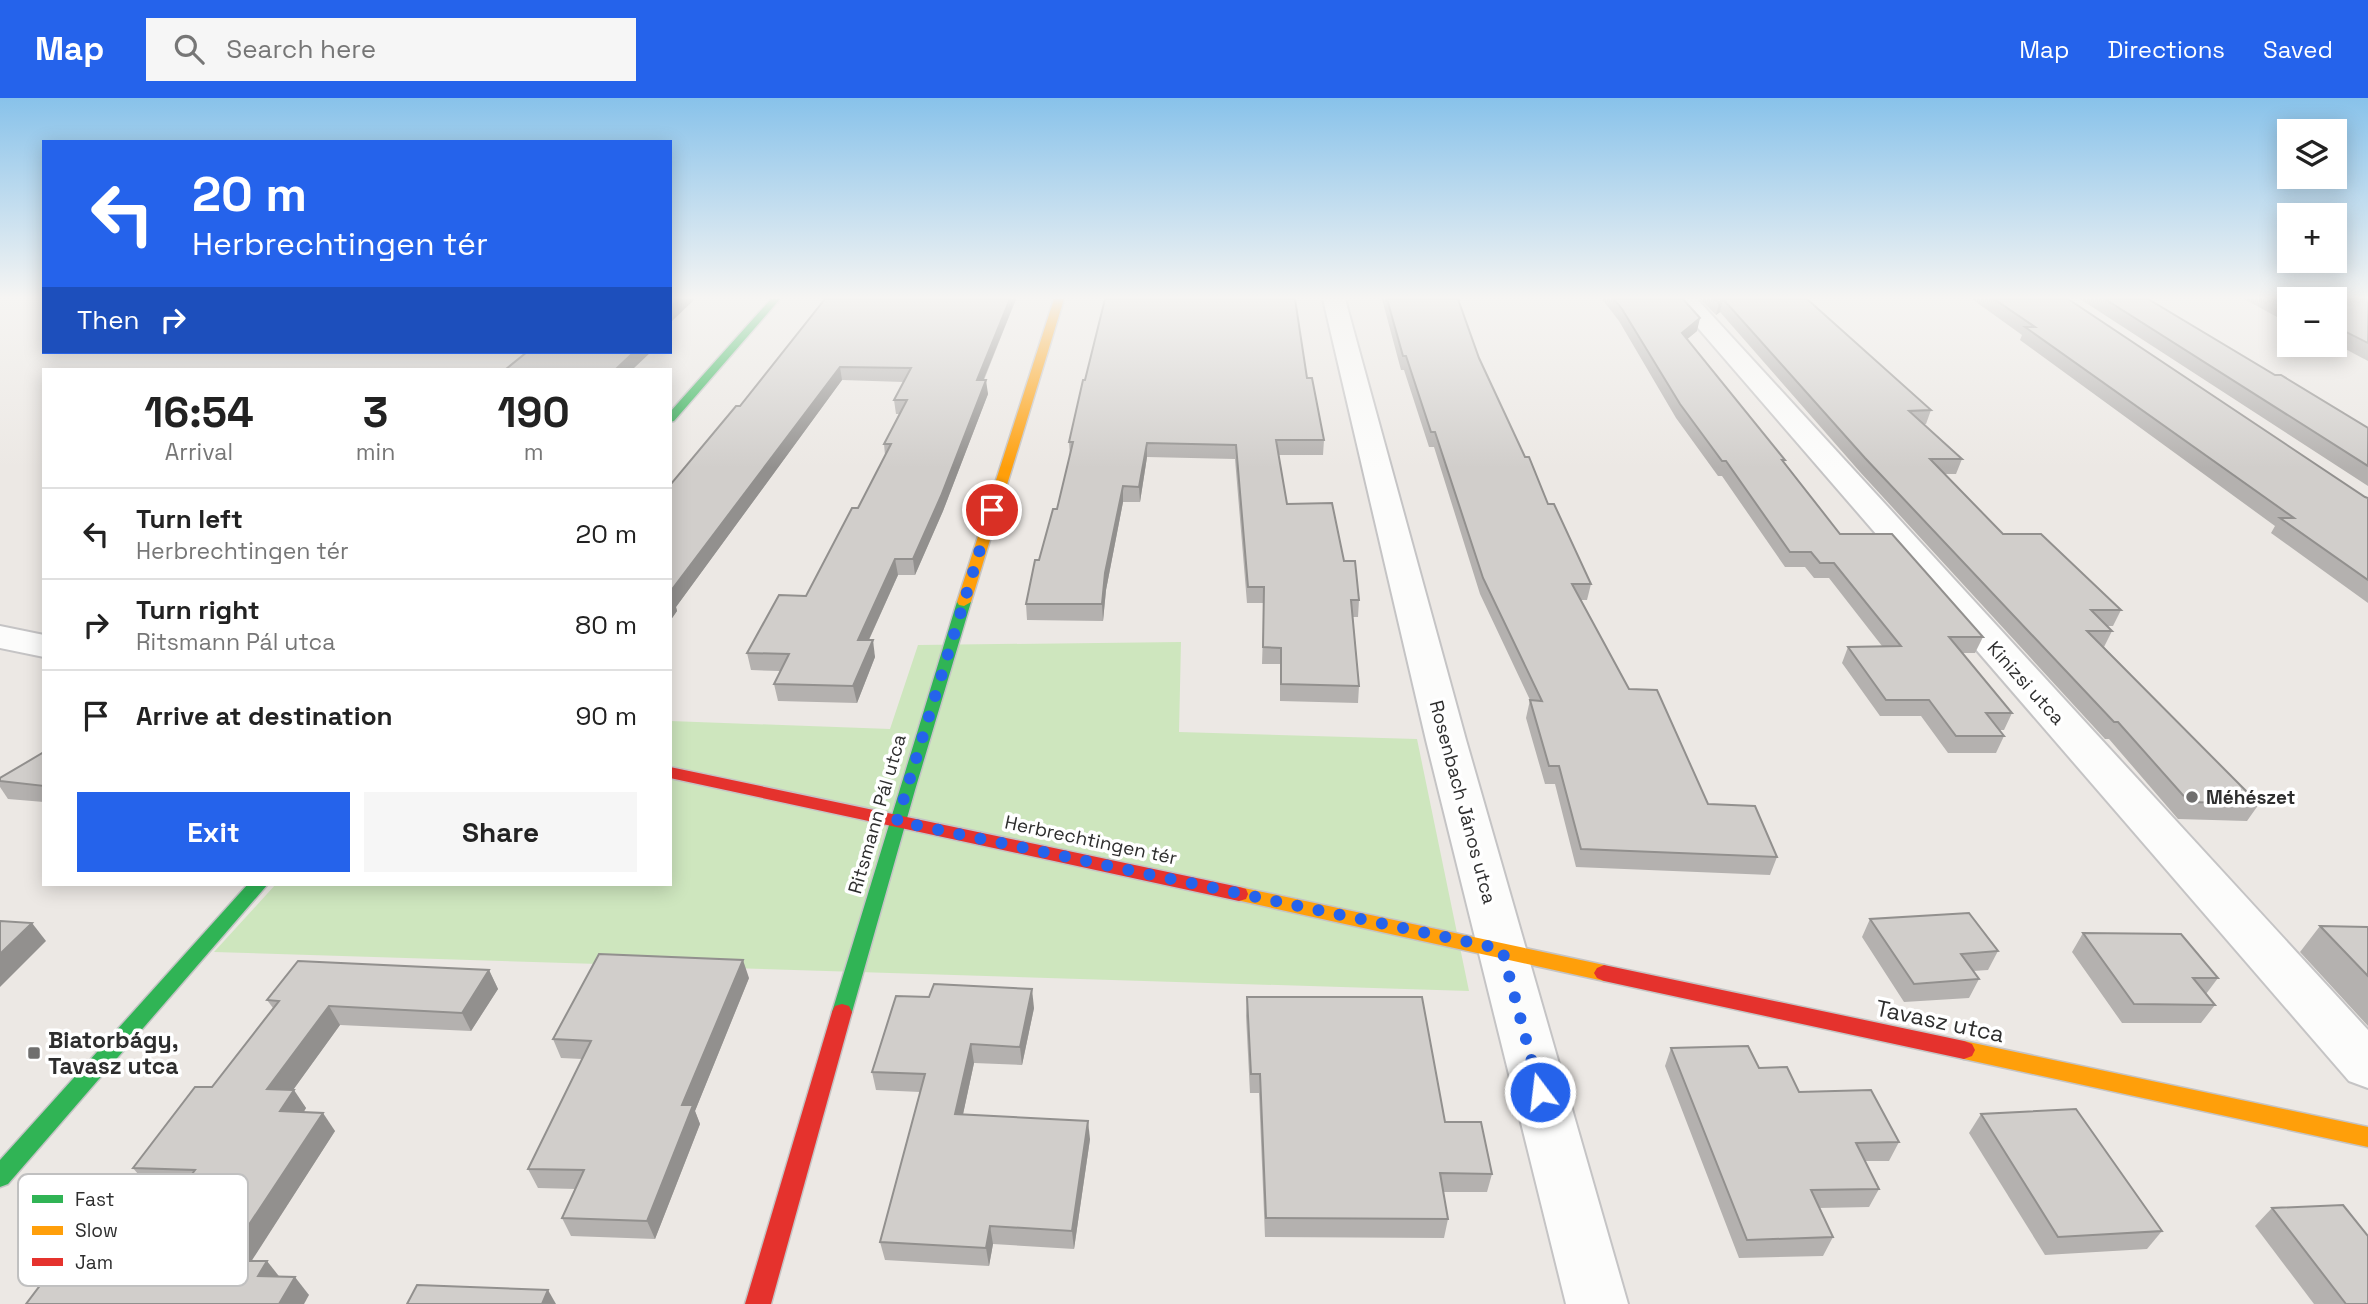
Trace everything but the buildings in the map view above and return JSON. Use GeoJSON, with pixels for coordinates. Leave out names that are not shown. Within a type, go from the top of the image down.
{"type":"FeatureCollection","features":[{"type":"Feature","properties":{"kind":"street"},"geometry":{"type":"LineString","coordinates":[[672,417],[726,355]]}},
{"type":"Feature","properties":{"kind":"street","name":"Ritsmann Pál utca"},"geometry":{"type":"LineString","coordinates":[[758,1304],[897,821],[1042,355]]}},
{"type":"Feature","properties":{"kind":"street","name":"Rosenbach János utca"},"geometry":{"type":"LineString","coordinates":[[1348,355],[1446,740],[1597,1304]]}},
{"type":"Feature","properties":{"kind":"street","name":"Kinizsi utca"},"geometry":{"type":"LineString","coordinates":[[1734,355],[2368,1066]]}},
{"type":"Feature","properties":{"kind":"street"},"geometry":{"type":"LineString","coordinates":[[0,637],[42,646]]}},
{"type":"Feature","properties":{"kind":"street","name":"Herbrechtingen tér"},"geometry":{"type":"LineString","coordinates":[[672,772],[1502,949]]}},
{"type":"Feature","properties":{"kind":"street"},"geometry":{"type":"LineString","coordinates":[[0,1177],[257,886]]}},
{"type":"Feature","properties":{"kind":"street","name":"Tavasz utca"},"geometry":{"type":"LineString","coordinates":[[1502,949],[2368,1137]]}},
{"type":"Feature","properties":{"kind":"green space"},"geometry":{"type":"Polygon","coordinates":[[[1181,642],[1179,732],[1417,739],[1469,991],[214,952],[274,886],[672,886],[672,721],[890,729],[918,645],[1181,642]]]}},
{"type":"Feature","properties":{"kind":"traffic: fast"},"geometry":{"type":"LineString","coordinates":[[672,417],[726,355]]}},
{"type":"Feature","properties":{"kind":"traffic: fast"},"geometry":{"type":"LineString","coordinates":[[842,1012],[964,602]]}},
{"type":"Feature","properties":{"kind":"traffic: fast"},"geometry":{"type":"LineString","coordinates":[[0,1177],[257,886]]}},
{"type":"Feature","properties":{"kind":"traffic: slow"},"geometry":{"type":"LineString","coordinates":[[964,602],[1041,355]]}},
{"type":"Feature","properties":{"kind":"traffic: slow"},"geometry":{"type":"LineString","coordinates":[[1239,894],[1604,973]]}},
{"type":"Feature","properties":{"kind":"traffic: slow"},"geometry":{"type":"LineString","coordinates":[[1964,1050],[2368,1137]]}},
{"type":"Feature","properties":{"kind":"traffic: jam"},"geometry":{"type":"LineString","coordinates":[[672,772],[1239,894]]}},
{"type":"Feature","properties":{"kind":"traffic: jam"},"geometry":{"type":"LineString","coordinates":[[1604,973],[1964,1050]]}},
{"type":"Feature","properties":{"kind":"traffic: jam"},"geometry":{"type":"LineString","coordinates":[[758,1304],[842,1012]]}},
{"type":"Feature","properties":{"kind":"place","name":"Méhészet"},"geometry":{"type":"Point","coordinates":[2192,797]}},
{"type":"Feature","properties":{"kind":"place","name":"Biatorbágy, Tavasz utca"},"geometry":{"type":"Point","coordinates":[34,1053]}},
{"type":"Feature","properties":{"kind":"route"},"geometry":{"type":"LineString","coordinates":[[992,510],[897,821],[1502,949],[1540,1092]]}}]}
